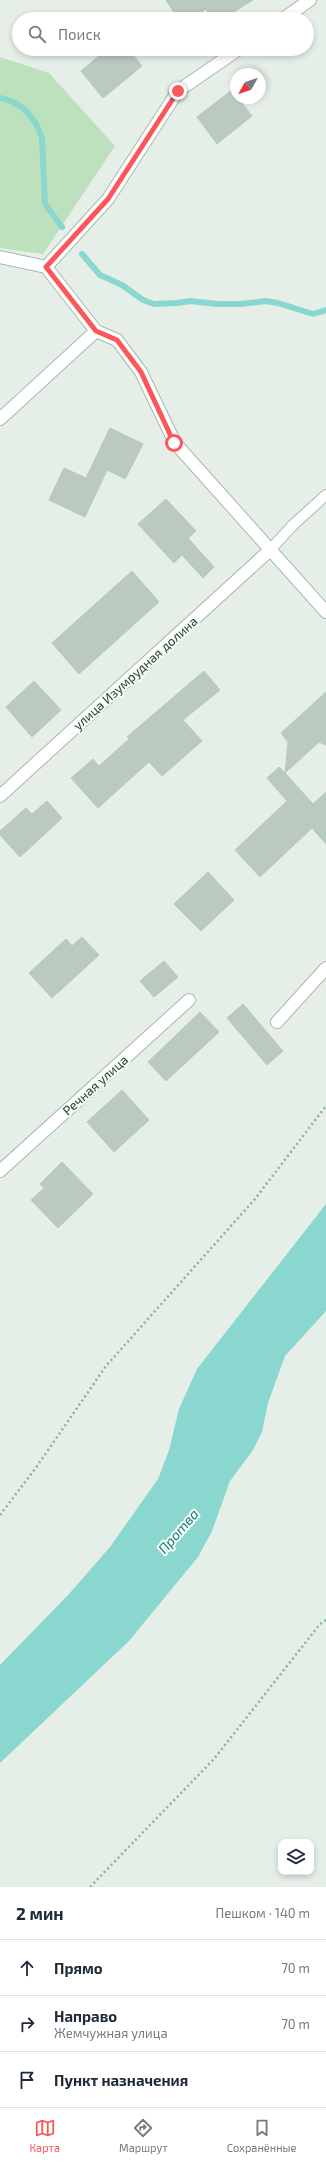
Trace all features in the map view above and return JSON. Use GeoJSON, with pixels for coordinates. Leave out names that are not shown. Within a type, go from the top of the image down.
{"type":"FeatureCollection","features":[{"type":"Feature","properties":{"kind":"street"},"geometry":{"type":"LineString","coordinates":[[293,12],[310,0]]}},
{"type":"Feature","properties":{"kind":"street"},"geometry":{"type":"LineString","coordinates":[[46,267],[108,199],[178,91],[229,56]]}},
{"type":"Feature","properties":{"kind":"street"},"geometry":{"type":"LineString","coordinates":[[0,257],[46,267],[96,331],[117,340],[141,372],[174,443],[326,612]]}},
{"type":"Feature","properties":{"kind":"street"},"geometry":{"type":"LineString","coordinates":[[0,419],[96,331]]}},
{"type":"Feature","properties":{"kind":"street","name":"улица Изумрудная долина"},"geometry":{"type":"LineString","coordinates":[[0,796],[270,550]]}},
{"type":"Feature","properties":{"kind":"street"},"geometry":{"type":"LineString","coordinates":[[277,1022],[326,968]]}},
{"type":"Feature","properties":{"kind":"street","name":"Речная улица"},"geometry":{"type":"LineString","coordinates":[[0,1171],[189,1000]]}},
{"type":"Feature","properties":{"kind":"lane"},"geometry":{"type":"LineString","coordinates":[[270,550],[292,525],[326,495]]}},
{"type":"Feature","properties":{"kind":"path"},"geometry":{"type":"LineString","coordinates":[[0,1515],[36,1469],[106,1366],[255,1199],[326,1106]]}},
{"type":"Feature","properties":{"kind":"path"},"geometry":{"type":"LineString","coordinates":[[90,1887],[214,1759],[320,1624],[326,1620]]}},
{"type":"Feature","properties":{"kind":"green space"},"geometry":{"type":"Polygon","coordinates":[[[0,57],[49,73],[115,146],[43,254],[0,248],[0,57]]]}},
{"type":"Feature","properties":{"kind":"water","name":"Протва"},"geometry":{"type":"Polygon","coordinates":[[[326,1204],[326,1311],[285,1356],[268,1403],[262,1432],[253,1450],[230,1481],[212,1531],[198,1557],[129,1641],[0,1763],[0,1665],[69,1594],[110,1547],[158,1479],[169,1450],[179,1409],[197,1369],[326,1204]]]}},
{"type":"Feature","properties":{"kind":"building"},"geometry":{"type":"Polygon","coordinates":[[[166,0],[253,0],[233,12],[208,12],[206,9],[202,12],[174,12],[166,0]]]}},
{"type":"Feature","properties":{"kind":"building"},"geometry":{"type":"Polygon","coordinates":[[[99,56],[134,56],[142,66],[103,98],[81,71],[99,56]]]}},
{"type":"Feature","properties":{"kind":"building"},"geometry":{"type":"Polygon","coordinates":[[[230,92],[230,104],[243,104],[252,116],[217,144],[197,117],[230,92]]]}},
{"type":"Feature","properties":{"kind":"building"},"geometry":{"type":"Polygon","coordinates":[[[110,428],[143,444],[125,479],[107,470],[85,517],[49,500],[64,468],[86,478],[110,428]]]}},
{"type":"Feature","properties":{"kind":"building"},"geometry":{"type":"Polygon","coordinates":[[[166,499],[196,531],[188,538],[214,567],[203,578],[182,555],[174,563],[138,524],[166,499]]]}},
{"type":"Feature","properties":{"kind":"building"},"geometry":{"type":"Polygon","coordinates":[[[132,571],[159,602],[79,674],[52,643],[132,571]]]}},
{"type":"Feature","properties":{"kind":"building"},"geometry":{"type":"Polygon","coordinates":[[[204,671],[220,690],[183,720],[202,741],[162,776],[149,762],[98,808],[71,778],[93,759],[99,766],[129,739],[127,737],[204,671]]]}},
{"type":"Feature","properties":{"kind":"building"},"geometry":{"type":"Polygon","coordinates":[[[34,681],[61,710],[32,737],[6,707],[34,681]]]}},
{"type":"Feature","properties":{"kind":"building"},"geometry":{"type":"Polygon","coordinates":[[[326,692],[326,745],[319,742],[285,773],[288,742],[281,733],[326,692]]]}},
{"type":"Feature","properties":{"kind":"building"},"geometry":{"type":"Polygon","coordinates":[[[279,767],[313,804],[326,792],[326,844],[312,828],[260,877],[235,850],[287,801],[267,778],[279,767]]]}},
{"type":"Feature","properties":{"kind":"building"},"geometry":{"type":"Polygon","coordinates":[[[47,801],[62,818],[20,857],[0,835],[0,831],[26,808],[32,814],[47,801]]]}},
{"type":"Feature","properties":{"kind":"building"},"geometry":{"type":"Polygon","coordinates":[[[208,872],[234,900],[201,931],[174,904],[208,872]]]}},
{"type":"Feature","properties":{"kind":"building"},"geometry":{"type":"Polygon","coordinates":[[[82,937],[99,955],[52,998],[29,973],[66,939],[72,946],[82,937]]]}},
{"type":"Feature","properties":{"kind":"building"},"geometry":{"type":"Polygon","coordinates":[[[164,961],[178,977],[154,997],[140,981],[164,961]]]}},
{"type":"Feature","properties":{"kind":"building"},"geometry":{"type":"Polygon","coordinates":[[[243,1004],[283,1051],[267,1065],[227,1018],[243,1004]]]}},
{"type":"Feature","properties":{"kind":"building"},"geometry":{"type":"Polygon","coordinates":[[[200,1012],[219,1032],[166,1081],[148,1062],[200,1012]]]}},
{"type":"Feature","properties":{"kind":"building"},"geometry":{"type":"Polygon","coordinates":[[[122,1090],[149,1120],[114,1152],[87,1122],[122,1090]]]}},
{"type":"Feature","properties":{"kind":"building"},"geometry":{"type":"Polygon","coordinates":[[[62,1162],[93,1194],[58,1228],[31,1200],[44,1188],[40,1184],[62,1162]]]}},
{"type":"Feature","properties":{"kind":"waterway"},"geometry":{"type":"LineString","coordinates":[[0,98],[8,100],[21,107],[36,123],[42,138],[45,204],[62,227]]}},
{"type":"Feature","properties":{"kind":"waterway"},"geometry":{"type":"LineString","coordinates":[[82,254],[100,275],[122,285],[143,300],[154,304],[190,301],[217,304],[241,304],[266,301],[278,303],[313,314],[326,310]]}},
{"type":"Feature","properties":{"kind":"route"},"geometry":{"type":"LineString","coordinates":[[174,443],[141,372],[117,340],[96,331],[46,267],[108,199],[178,91]]}}]}
